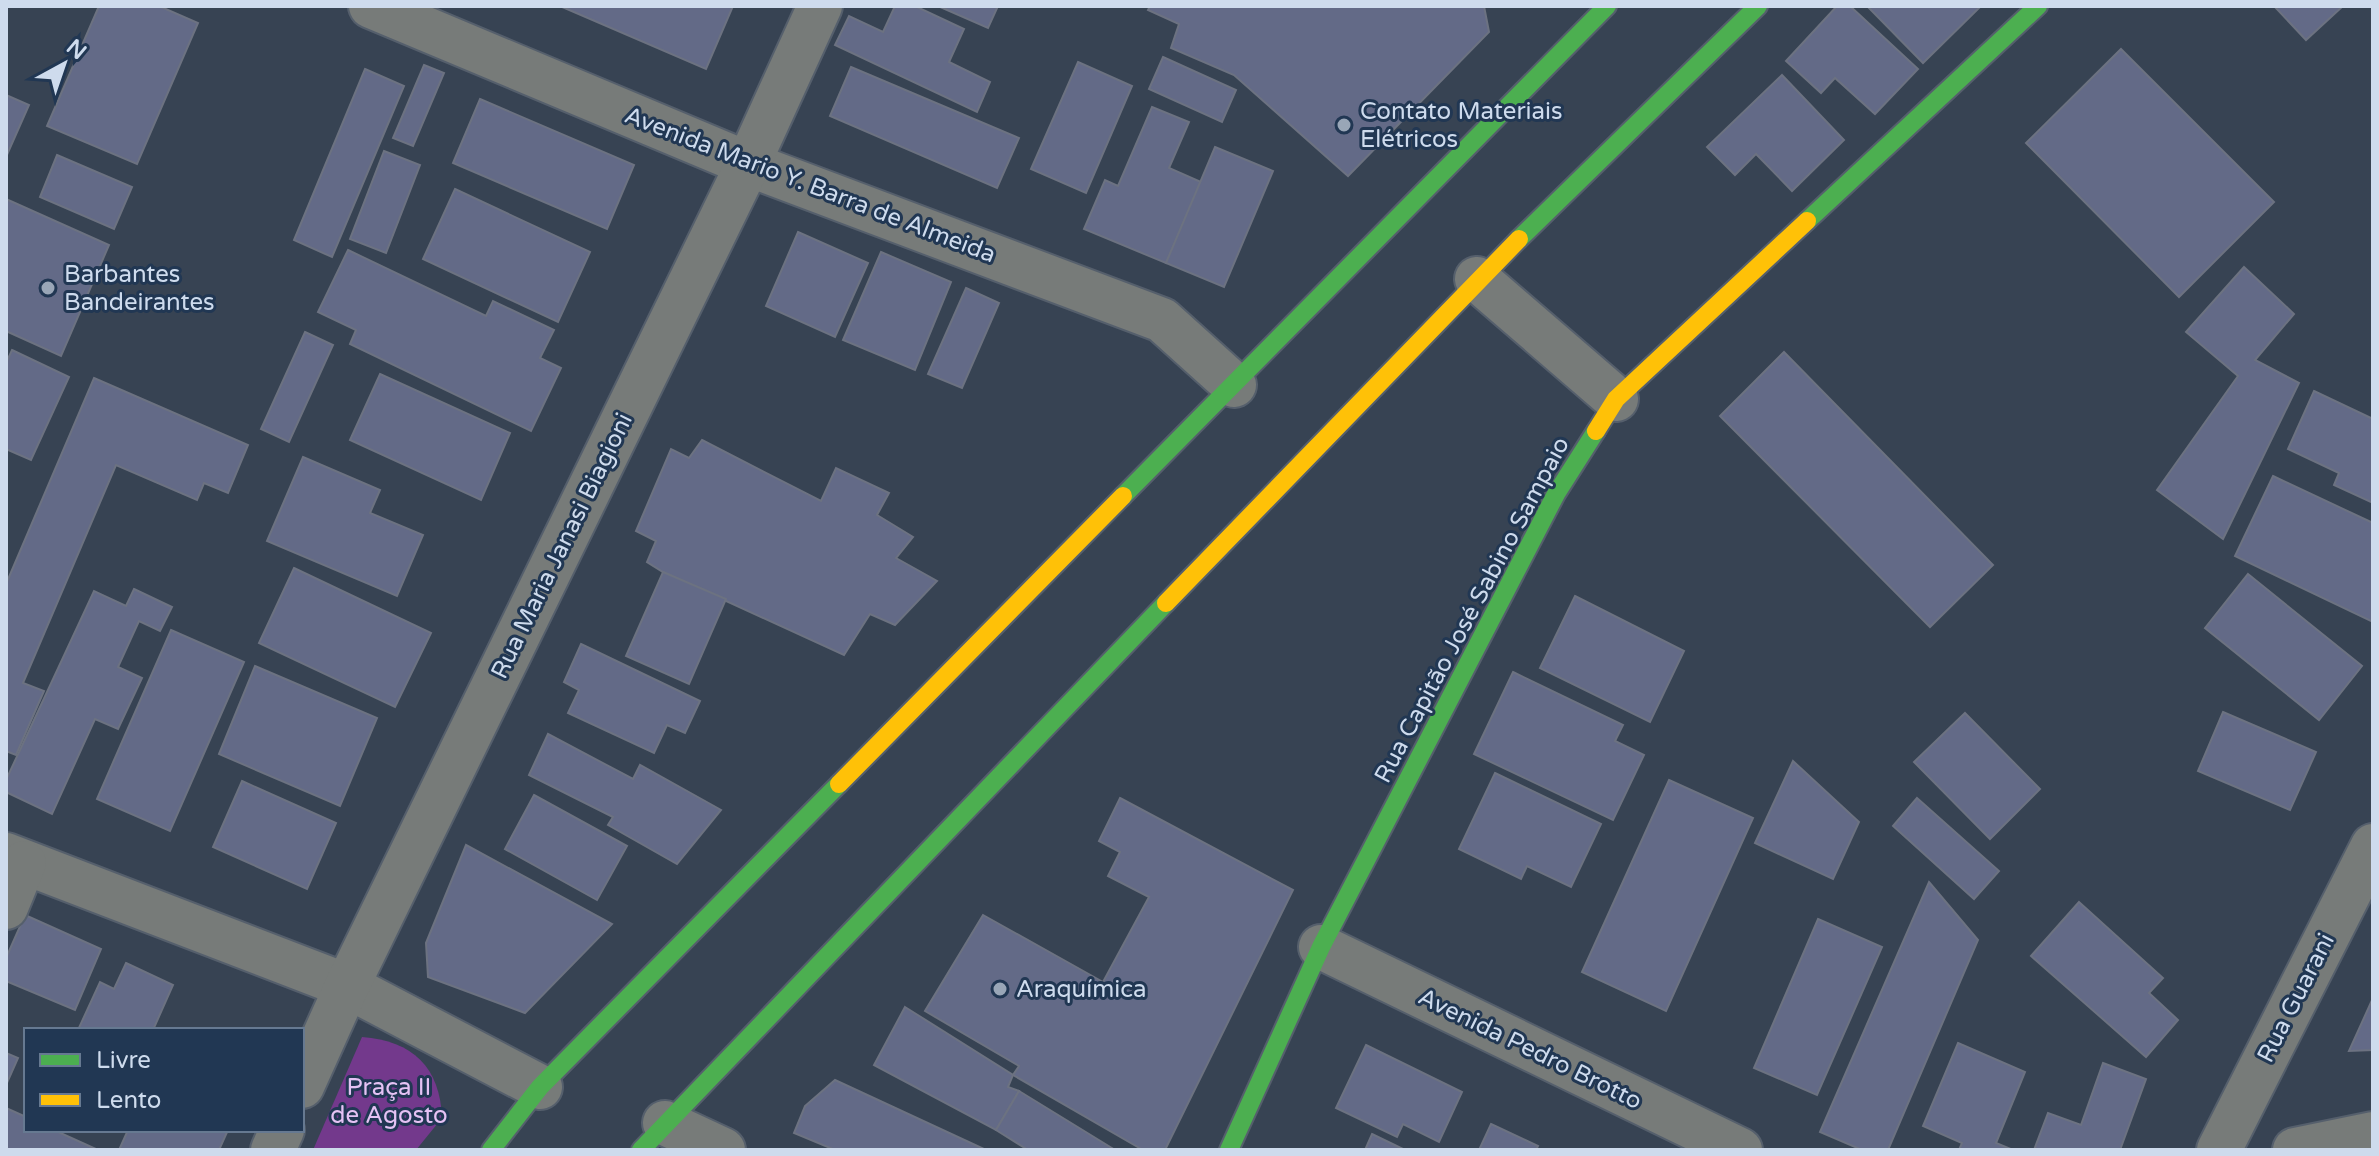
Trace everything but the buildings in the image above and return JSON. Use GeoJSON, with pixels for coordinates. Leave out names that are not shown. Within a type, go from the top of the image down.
{"type":"FeatureCollection","features":[{"type":"Feature","properties":{"kind":"main road"},"geometry":{"type":"LineString","coordinates":[[491,1150],[540,1087],[1607,6]]}},
{"type":"Feature","properties":{"kind":"main road"},"geometry":{"type":"LineString","coordinates":[[653,1136],[1477,279],[1758,6]]}},
{"type":"Feature","properties":{"kind":"main road","name":"Rua Capitão José Sabino Sampaio"},"geometry":{"type":"LineString","coordinates":[[1229,1150],[1321,947],[1556,494],[1616,399],[2038,6]]}},
{"type":"Feature","properties":{"kind":"street","name":"Avenida Mario Y. Barra de Almeida"},"geometry":{"type":"LineString","coordinates":[[371,6],[748,164],[1162,320],[1234,385]]}},
{"type":"Feature","properties":{"kind":"street","name":"Rua Maria Janasi Biagioni"},"geometry":{"type":"LineString","coordinates":[[304,1082],[347,986],[748,164],[820,6]]}},
{"type":"Feature","properties":{"kind":"street"},"geometry":{"type":"LineString","coordinates":[[1477,279],[1616,399]]}},
{"type":"Feature","properties":{"kind":"street","name":"Rua Guarani"},"geometry":{"type":"LineString","coordinates":[[2219,1150],[2373,846]]}},
{"type":"Feature","properties":{"kind":"street"},"geometry":{"type":"LineString","coordinates":[[6,907],[15,859],[347,986],[540,1087]]}},
{"type":"Feature","properties":{"kind":"street","name":"Avenida Pedro Brotto"},"geometry":{"type":"LineString","coordinates":[[1321,947],[1740,1150]]}},
{"type":"Feature","properties":{"kind":"street"},"geometry":{"type":"LineString","coordinates":[[2295,1150],[2373,1134]]}},
{"type":"Feature","properties":{"kind":"street"},"geometry":{"type":"LineString","coordinates":[[653,1136],[723,1150]]}},
{"type":"Feature","properties":{"kind":"green space","name":"Praça II de Agosto"},"geometry":{"type":"Polygon","coordinates":[[[362,1037],[396,1044],[409,1051],[429,1071],[436,1084],[442,1118],[416,1150],[313,1150],[362,1037]]]}},
{"type":"Feature","properties":{"kind":"traffic: fast"},"geometry":{"type":"LineString","coordinates":[[1123,496],[1607,6]]}},
{"type":"Feature","properties":{"kind":"traffic: fast"},"geometry":{"type":"LineString","coordinates":[[1519,239],[1758,6]]}},
{"type":"Feature","properties":{"kind":"traffic: fast"},"geometry":{"type":"LineString","coordinates":[[1807,221],[2038,6]]}},
{"type":"Feature","properties":{"kind":"traffic: fast"},"geometry":{"type":"LineString","coordinates":[[1229,1150],[1321,947],[1556,494],[1596,431]]}},
{"type":"Feature","properties":{"kind":"traffic: fast"},"geometry":{"type":"LineString","coordinates":[[641,1150],[1166,603]]}},
{"type":"Feature","properties":{"kind":"traffic: fast"},"geometry":{"type":"LineString","coordinates":[[491,1150],[540,1087],[839,784]]}},
{"type":"Feature","properties":{"kind":"traffic: slow"},"geometry":{"type":"LineString","coordinates":[[1596,431],[1616,399],[1807,221]]}},
{"type":"Feature","properties":{"kind":"traffic: slow"},"geometry":{"type":"LineString","coordinates":[[1166,603],[1519,239]]}},
{"type":"Feature","properties":{"kind":"traffic: slow"},"geometry":{"type":"LineString","coordinates":[[839,784],[1123,496]]}},
{"type":"Feature","properties":{"kind":"place","name":"Contato Materiais Elétricos"},"geometry":{"type":"Point","coordinates":[1344,125]}},
{"type":"Feature","properties":{"kind":"place","name":"Barbantes Bandeirantes"},"geometry":{"type":"Point","coordinates":[48,288]}},
{"type":"Feature","properties":{"kind":"place","name":"Araquímica"},"geometry":{"type":"Point","coordinates":[1000,989]}}]}
